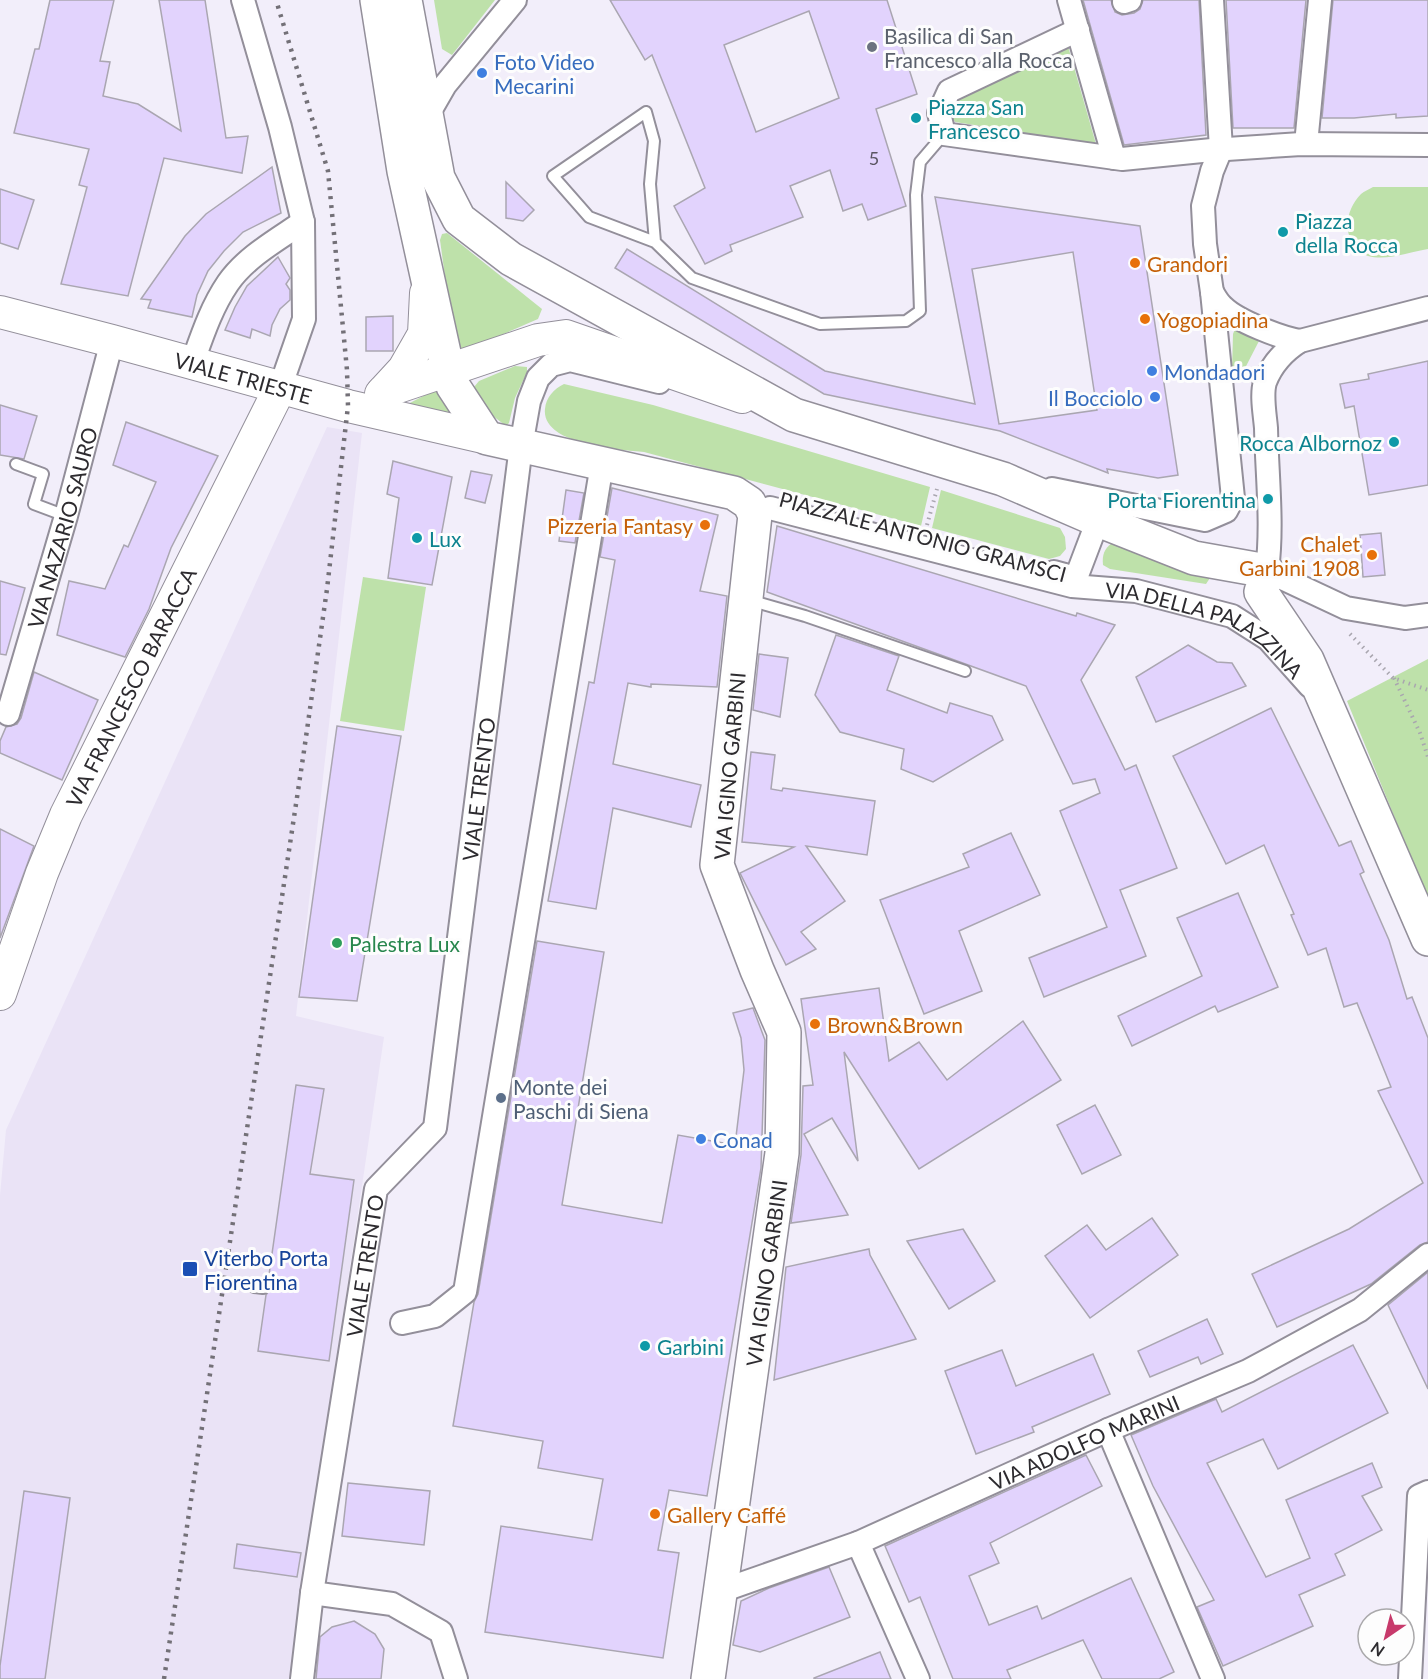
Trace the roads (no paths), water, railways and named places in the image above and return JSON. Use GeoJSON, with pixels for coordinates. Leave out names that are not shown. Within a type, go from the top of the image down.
{"type":"FeatureCollection","features":[{"type":"Feature","properties":{"kind":"main road"},"geometry":{"type":"LineString","coordinates":[[377,0],[404,171],[448,371],[453,386],[487,438]]}},
{"type":"Feature","properties":{"kind":"main road"},"geometry":{"type":"LineString","coordinates":[[405,0],[438,178],[459,219],[511,259],[794,415]]}},
{"type":"Feature","properties":{"kind":"main road"},"geometry":{"type":"LineString","coordinates":[[353,407],[372,400],[383,392],[404,369],[424,334],[427,279]]}},
{"type":"Feature","properties":{"kind":"main road","name":"VIALE TRIESTE"},"geometry":{"type":"LineString","coordinates":[[0,312],[353,407],[487,438]]}},
{"type":"Feature","properties":{"kind":"main road"},"geometry":{"type":"LineString","coordinates":[[383,392],[538,340],[566,336],[794,415],[1003,478],[1098,520],[1194,558],[1267,571]]}},
{"type":"Feature","properties":{"kind":"main road","name":"VIA FRANCESCO BARACCA"},"geometry":{"type":"LineString","coordinates":[[0,994],[42,873],[66,815],[280,388]]}},
{"type":"Feature","properties":{"kind":"main road","name":"PIAZZALE ANTONIO GRAMSCI"},"geometry":{"type":"LineString","coordinates":[[487,438],[602,464],[744,504]]}},
{"type":"Feature","properties":{"kind":"main road","name":"VIA IGINO GARBINI"},"geometry":{"type":"LineString","coordinates":[[708,1679],[782,1153],[784,1032],[757,970],[717,865],[746,599],[744,504]]}},
{"type":"Feature","properties":{"kind":"main road","name":"VIA DELLA PALAZZINA"},"geometry":{"type":"LineString","coordinates":[[1267,571],[1261,592],[1307,660],[1428,939]]}},
{"type":"Feature","properties":{"kind":"street"},"geometry":{"type":"LineString","coordinates":[[243,0],[280,127],[303,222],[304,319],[280,388]]}},
{"type":"Feature","properties":{"kind":"street"},"geometry":{"type":"LineString","coordinates":[[426,118],[445,85],[515,0]]}},
{"type":"Feature","properties":{"kind":"street"},"geometry":{"type":"LineString","coordinates":[[1003,478],[1205,520],[1226,511],[1233,498],[1205,244],[1203,206],[1212,171],[1221,149],[1212,0]]}},
{"type":"Feature","properties":{"kind":"street"},"geometry":{"type":"LineString","coordinates":[[1306,144],[1320,0]]}},
{"type":"Feature","properties":{"kind":"street"},"geometry":{"type":"LineString","coordinates":[[1114,158],[1073,15],[949,91],[939,113],[944,134],[1114,158],[1122,159],[1221,149],[1306,144],[1428,145]]}},
{"type":"Feature","properties":{"kind":"street"},"geometry":{"type":"LineString","coordinates":[[192,364],[208,318],[228,282],[257,254],[303,222]]}},
{"type":"Feature","properties":{"kind":"street"},"geometry":{"type":"LineString","coordinates":[[1212,292],[1222,307],[1234,315],[1286,339],[1300,341]]}},
{"type":"Feature","properties":{"kind":"street"},"geometry":{"type":"LineString","coordinates":[[1428,308],[1300,341],[1288,349],[1275,363],[1264,385],[1271,541],[1267,571],[1346,608],[1406,618],[1428,615]]}},
{"type":"Feature","properties":{"kind":"street","name":"VIA NAZARIO SAURO"},"geometry":{"type":"LineString","coordinates":[[9,714],[66,516],[112,341]]}},
{"type":"Feature","properties":{"kind":"street"},"geometry":{"type":"LineString","coordinates":[[521,446],[529,401],[538,378],[551,365],[570,360],[794,415]]}},
{"type":"Feature","properties":{"kind":"street"},"geometry":{"type":"LineString","coordinates":[[529,401],[536,425],[568,456]]}},
{"type":"Feature","properties":{"kind":"street","name":"VIALE TRENTO"},"geometry":{"type":"LineString","coordinates":[[302,1679],[350,1299],[376,1189],[435,1128],[521,446]]}},
{"type":"Feature","properties":{"kind":"street"},"geometry":{"type":"LineString","coordinates":[[402,1323],[435,1316],[465,1292],[602,464]]}},
{"type":"Feature","properties":{"kind":"street","name":"PIAZZALE ANTONIO GRAMSCI"},"geometry":{"type":"LineString","coordinates":[[744,504],[775,494],[1076,578],[1098,520]]}},
{"type":"Feature","properties":{"kind":"street","name":"PIAZZALE ANTONIO GRAMSCI"},"geometry":{"type":"LineString","coordinates":[[744,504],[770,508],[1072,586]]}},
{"type":"Feature","properties":{"kind":"street","name":"VIA DELLA PALAZZINA"},"geometry":{"type":"LineString","coordinates":[[1072,586],[1136,591],[1232,616],[1268,639],[1323,700]]}},
{"type":"Feature","properties":{"kind":"street","name":"VIA ADOLFO MARINI"},"geometry":{"type":"LineString","coordinates":[[721,1591],[858,1543],[1108,1430],[1248,1371],[1360,1310],[1428,1255]]}},
{"type":"Feature","properties":{"kind":"street"},"geometry":{"type":"LineString","coordinates":[[1108,1430],[1214,1679]]}},
{"type":"Feature","properties":{"kind":"street"},"geometry":{"type":"LineString","coordinates":[[1410,1679],[1419,1496],[1428,1492]]}},
{"type":"Feature","properties":{"kind":"street"},"geometry":{"type":"LineString","coordinates":[[858,1543],[918,1679]]}},
{"type":"Feature","properties":{"kind":"street"},"geometry":{"type":"LineString","coordinates":[[312,1593],[392,1604],[441,1632],[456,1679]]}},
{"type":"Feature","properties":{"kind":"lane"},"geometry":{"type":"LineString","coordinates":[[655,242],[650,184],[654,141],[646,112],[553,176],[589,217],[655,242],[692,278],[820,324],[906,321],[920,311],[916,195],[920,162],[944,134]]}},
{"type":"Feature","properties":{"kind":"lane"},"geometry":{"type":"LineString","coordinates":[[16,464],[44,474],[34,504],[66,516]]}},
{"type":"Feature","properties":{"kind":"lane"},"geometry":{"type":"LineString","coordinates":[[746,599],[806,616],[965,671]]}},
{"type":"Feature","properties":{"kind":"railway"},"geometry":{"type":"LineString","coordinates":[[164,1679],[304,751],[327,589],[348,406],[347,370],[328,171],[276,0]]}},
{"type":"Feature","properties":{"kind":"place","name":"Basilica di San Francesco alla Rocca"},"geometry":{"type":"Point","coordinates":[872,47]}},
{"type":"Feature","properties":{"kind":"place","name":"Foto Video Mecarini"},"geometry":{"type":"Point","coordinates":[482,73]}},
{"type":"Feature","properties":{"kind":"place","name":"Piazza San Francesco"},"geometry":{"type":"Point","coordinates":[916,118]}},
{"type":"Feature","properties":{"kind":"place","name":"Piazza della Rocca"},"geometry":{"type":"Point","coordinates":[1283,232]}},
{"type":"Feature","properties":{"kind":"place","name":"Grandori"},"geometry":{"type":"Point","coordinates":[1135,263]}},
{"type":"Feature","properties":{"kind":"place","name":"Yogopiadina"},"geometry":{"type":"Point","coordinates":[1145,319]}},
{"type":"Feature","properties":{"kind":"place","name":"Mondadori"},"geometry":{"type":"Point","coordinates":[1152,371]}},
{"type":"Feature","properties":{"kind":"place","name":"Il Bocciolo"},"geometry":{"type":"Point","coordinates":[1155,397]}},
{"type":"Feature","properties":{"kind":"place","name":"Rocca Albornoz"},"geometry":{"type":"Point","coordinates":[1394,442]}},
{"type":"Feature","properties":{"kind":"place","name":"Porta Fiorentina"},"geometry":{"type":"Point","coordinates":[1268,499]}},
{"type":"Feature","properties":{"kind":"place","name":"Pizzeria Fantasy"},"geometry":{"type":"Point","coordinates":[705,525]}},
{"type":"Feature","properties":{"kind":"place","name":"Lux"},"geometry":{"type":"Point","coordinates":[417,538]}},
{"type":"Feature","properties":{"kind":"place","name":"Chalet Garbini 1908"},"geometry":{"type":"Point","coordinates":[1372,555]}},
{"type":"Feature","properties":{"kind":"place","name":"Palestra Lux"},"geometry":{"type":"Point","coordinates":[337,943]}},
{"type":"Feature","properties":{"kind":"place","name":"Brown&Brown"},"geometry":{"type":"Point","coordinates":[815,1024]}},
{"type":"Feature","properties":{"kind":"place","name":"Monte dei Paschi di Siena"},"geometry":{"type":"Point","coordinates":[501,1098]}},
{"type":"Feature","properties":{"kind":"place","name":"Conad"},"geometry":{"type":"Point","coordinates":[701,1139]}},
{"type":"Feature","properties":{"kind":"place","name":"Viterbo Porta Fiorentina"},"geometry":{"type":"Point","coordinates":[190,1269]}},
{"type":"Feature","properties":{"kind":"place","name":"Garbini"},"geometry":{"type":"Point","coordinates":[645,1346]}},
{"type":"Feature","properties":{"kind":"place","name":"Gallery Caffé"},"geometry":{"type":"Point","coordinates":[655,1514]}}]}
